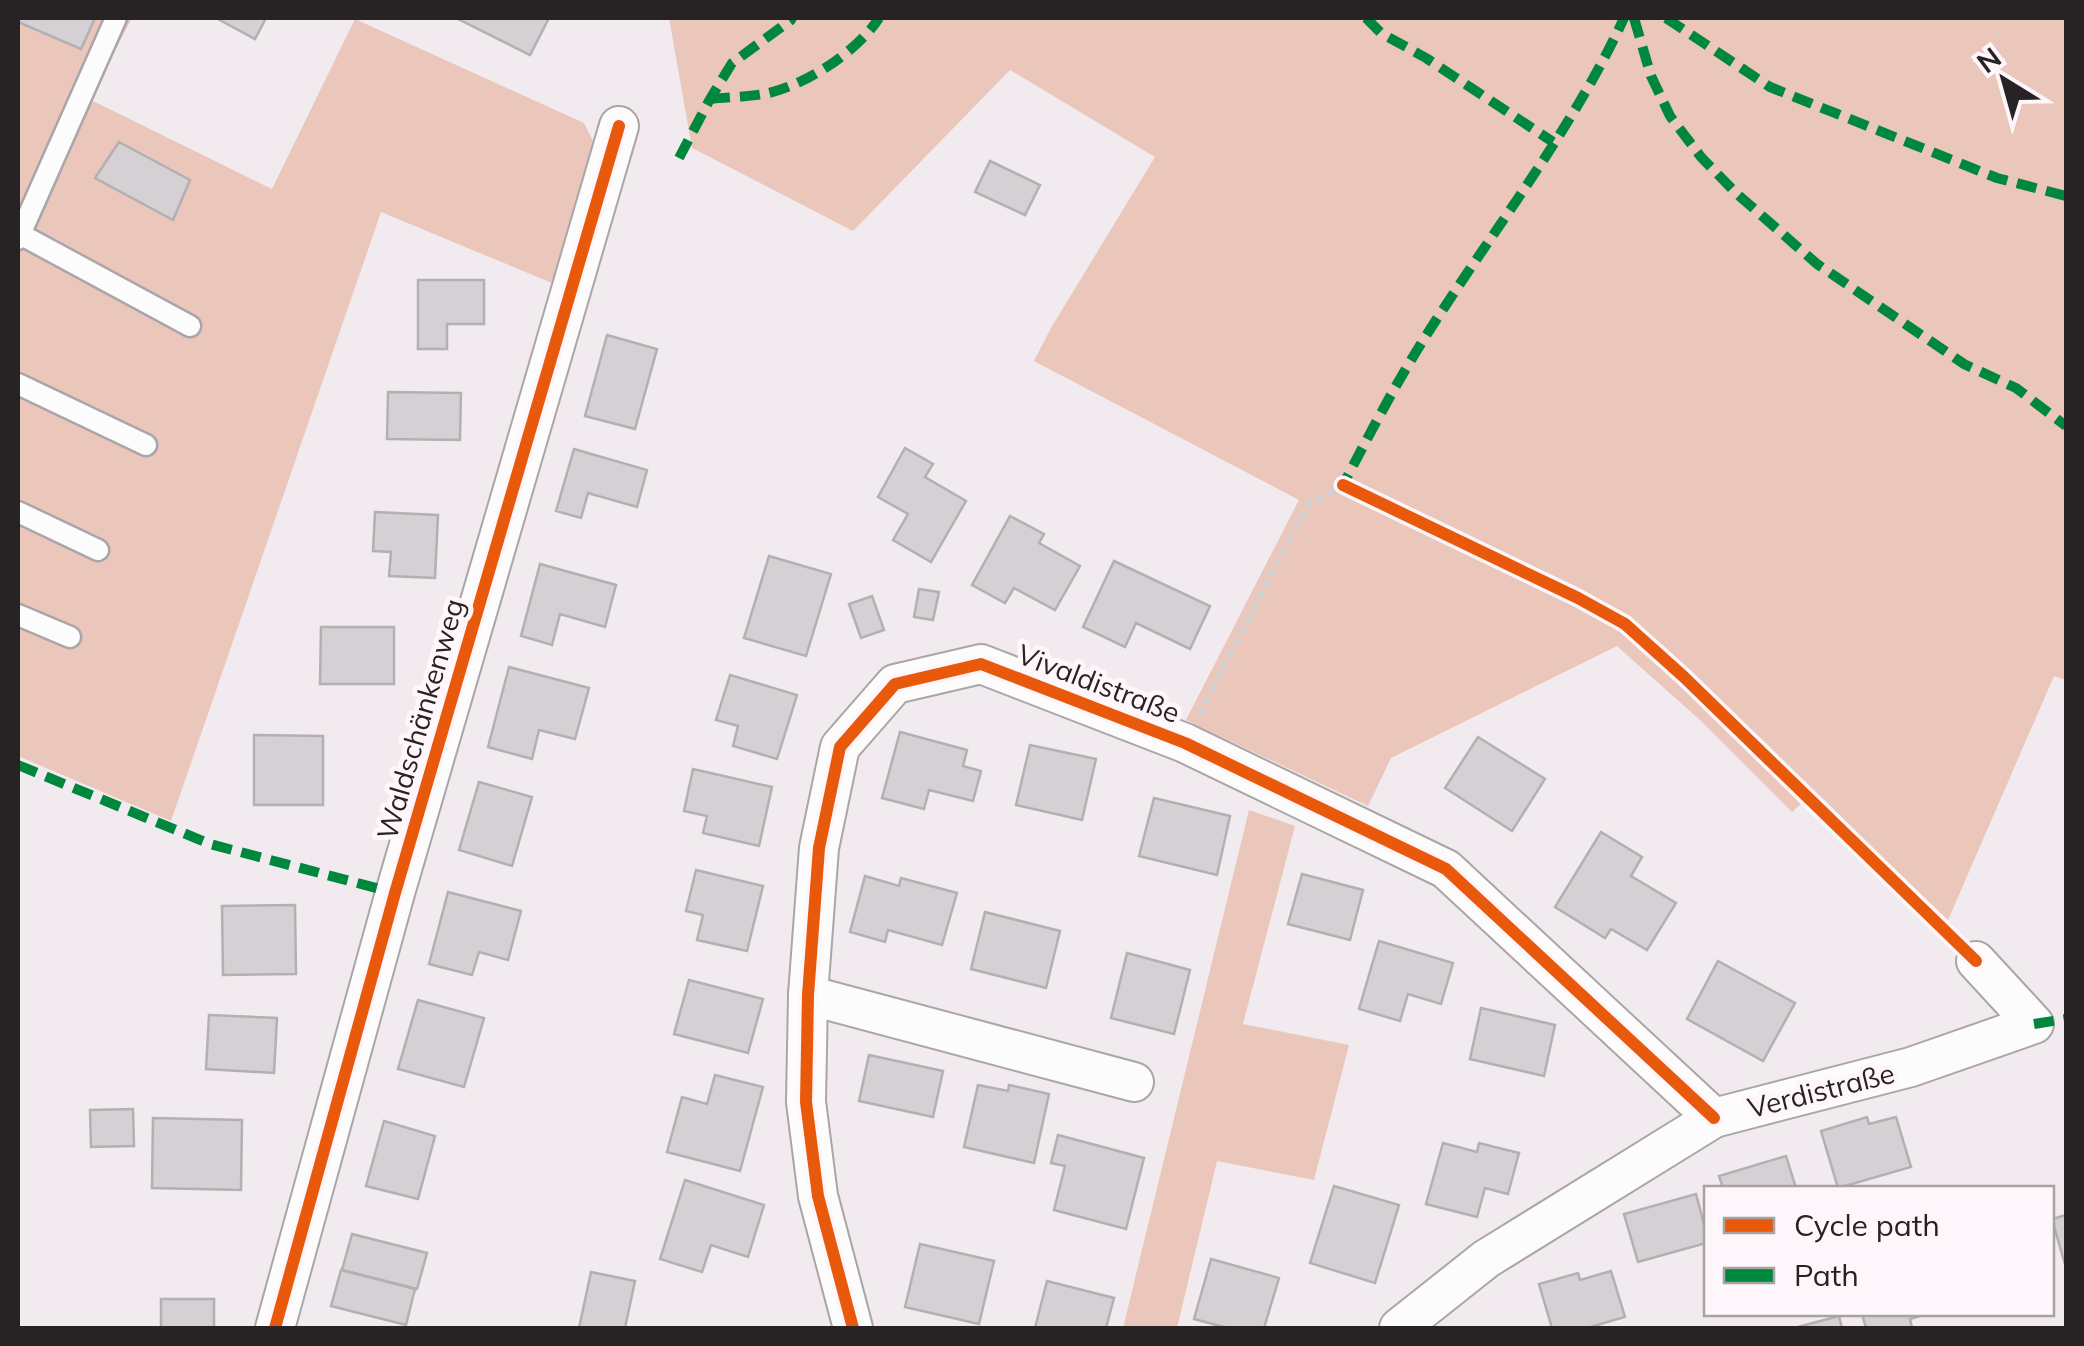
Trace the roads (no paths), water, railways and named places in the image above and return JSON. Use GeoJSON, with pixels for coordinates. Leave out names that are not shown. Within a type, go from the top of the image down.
{"type":"FeatureCollection","features":[{"type":"Feature","properties":{"kind":"street","name":"Waldschänkenweg"},"geometry":{"type":"LineString","coordinates":[[275,1328],[401,874],[619,126]]}},
{"type":"Feature","properties":{"kind":"street","name":"Vivaldistraße"},"geometry":{"type":"LineString","coordinates":[[852,1328],[818,1196],[806,1102],[808,995],[819,848],[840,746],[895,684],[980,664],[1185,743],[1446,869],[1714,1118]]}},
{"type":"Feature","properties":{"kind":"street","name":"Verdistraße"},"geometry":{"type":"LineString","coordinates":[[1399,1328],[1486,1259],[1714,1118],[1911,1067],[2034,1024],[1976,961]]}},
{"type":"Feature","properties":{"kind":"street"},"geometry":{"type":"LineString","coordinates":[[808,995],[1134,1082]]}},
{"type":"Feature","properties":{"kind":"lane"},"geometry":{"type":"LineString","coordinates":[[116,18],[18,235],[190,326]]}},
{"type":"Feature","properties":{"kind":"lane"},"geometry":{"type":"LineString","coordinates":[[18,384],[146,445]]}},
{"type":"Feature","properties":{"kind":"lane"},"geometry":{"type":"LineString","coordinates":[[18,512],[98,550]]}},
{"type":"Feature","properties":{"kind":"lane"},"geometry":{"type":"LineString","coordinates":[[18,615],[70,637]]}}]}
